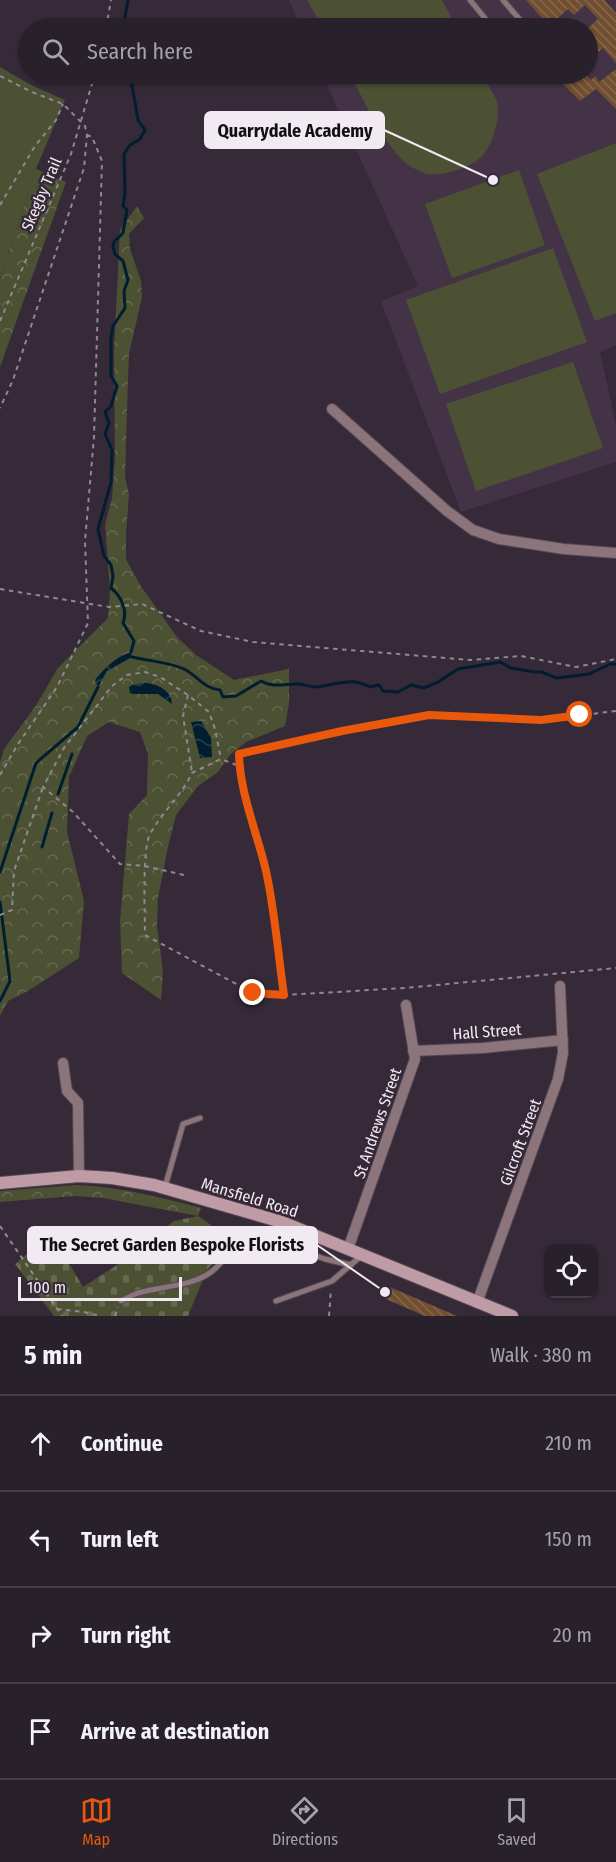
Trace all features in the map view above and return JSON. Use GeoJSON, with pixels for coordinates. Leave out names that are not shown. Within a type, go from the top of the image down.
{"type":"FeatureCollection","features":[{"type":"Feature","properties":{"kind":"main road","name":"Mansfield Road"},"geometry":{"type":"LineString","coordinates":[[0,1183],[79,1176],[112,1178],[165,1188],[282,1222],[512,1316]]}},
{"type":"Feature","properties":{"kind":"street"},"geometry":{"type":"LineString","coordinates":[[332,409],[447,511],[473,530],[510,541],[616,554]]}},
{"type":"Feature","properties":{"kind":"street","name":"Gilcroft Street"},"geometry":{"type":"LineString","coordinates":[[477,1303],[558,1079],[563,1053],[561,986]]}},
{"type":"Feature","properties":{"kind":"street","name":"St Andrews Street"},"geometry":{"type":"LineString","coordinates":[[348,1249],[415,1059],[406,1005]]}},
{"type":"Feature","properties":{"kind":"street","name":"Hall Street"},"geometry":{"type":"LineString","coordinates":[[414,1051],[483,1048],[563,1040]]}},
{"type":"Feature","properties":{"kind":"street"},"geometry":{"type":"LineString","coordinates":[[63,1063],[67,1091],[78,1103],[79,1176]]}},
{"type":"Feature","properties":{"kind":"lane"},"geometry":{"type":"LineString","coordinates":[[470,0],[485,18]]}},
{"type":"Feature","properties":{"kind":"lane"},"geometry":{"type":"LineString","coordinates":[[503,0],[518,18]]}},
{"type":"Feature","properties":{"kind":"lane"},"geometry":{"type":"LineString","coordinates":[[165,1188],[183,1124],[200,1118]]}},
{"type":"Feature","properties":{"kind":"lane"},"geometry":{"type":"LineString","coordinates":[[121,1301],[138,1293],[166,1288],[203,1276],[211,1272],[245,1238],[254,1235],[325,1259],[351,1265]]}},
{"type":"Feature","properties":{"kind":"lane"},"geometry":{"type":"LineString","coordinates":[[276,1301],[332,1281],[362,1255]]}},
{"type":"Feature","properties":{"kind":"path"},"geometry":{"type":"LineString","coordinates":[[108,18],[111,0]]}},
{"type":"Feature","properties":{"kind":"path"},"geometry":{"type":"LineString","coordinates":[[0,76],[32,93],[63,104],[85,126],[87,135],[84,168],[13,380],[0,408]]}},
{"type":"Feature","properties":{"kind":"path","name":"Skegby Trail"},"geometry":{"type":"LineString","coordinates":[[0,321],[71,154],[92,84]]}},
{"type":"Feature","properties":{"kind":"path"},"geometry":{"type":"LineString","coordinates":[[0,205],[35,146],[56,120],[63,104]]}},
{"type":"Feature","properties":{"kind":"path"},"geometry":{"type":"LineString","coordinates":[[0,775],[57,687],[88,623],[85,541],[94,437],[102,161],[92,137],[87,135]]}},
{"type":"Feature","properties":{"kind":"path"},"geometry":{"type":"LineString","coordinates":[[0,589],[109,607],[141,604],[201,632],[253,642],[470,660],[520,656],[576,667],[616,659]]}},
{"type":"Feature","properties":{"kind":"path"},"geometry":{"type":"LineString","coordinates":[[0,915],[12,910],[14,871],[43,787],[64,748],[112,686],[128,675],[145,672],[160,677],[188,695],[209,712],[221,759]]}},
{"type":"Feature","properties":{"kind":"path"},"geometry":{"type":"LineString","coordinates":[[188,695],[183,716],[192,773],[186,787],[174,798],[148,836],[145,866],[145,935],[253,993],[284,995],[405,988],[616,968]]}},
{"type":"Feature","properties":{"kind":"path"},"geometry":{"type":"LineString","coordinates":[[284,995],[274,912],[265,870],[244,796],[239,754],[342,731],[429,715],[541,720],[616,711]]}},
{"type":"Feature","properties":{"kind":"path"},"geometry":{"type":"LineString","coordinates":[[192,773],[221,759],[239,766]]}},
{"type":"Feature","properties":{"kind":"path"},"geometry":{"type":"LineString","coordinates":[[43,787],[73,812],[120,864],[145,866],[184,875]]}},
{"type":"Feature","properties":{"kind":"path"},"geometry":{"type":"LineString","coordinates":[[0,1226],[62,1316]]}},
{"type":"Feature","properties":{"kind":"path"},"geometry":{"type":"LineString","coordinates":[[329,1316],[332,1281]]}},
{"type":"Feature","properties":{"kind":"path"},"geometry":{"type":"LineString","coordinates":[[57,1309],[100,1316]]}},
{"type":"Feature","properties":{"kind":"shaded area"},"geometry":{"type":"Polygon","coordinates":[[[289,0],[616,0],[616,345],[600,352],[616,425],[616,462],[461,512],[381,301],[418,286],[327,84],[598,84],[598,18],[297,18],[289,0]]]}},
{"type":"Feature","properties":{"kind":"green space"},"geometry":{"type":"Polygon","coordinates":[[[307,0],[442,0],[452,18],[317,18],[307,0]]]}},
{"type":"Feature","properties":{"kind":"green space"},"geometry":{"type":"Polygon","coordinates":[[[0,67],[18,77],[18,84],[29,84],[65,100],[36,169],[0,278],[0,67]]]}},
{"type":"Feature","properties":{"kind":"green space"},"geometry":{"type":"Polygon","coordinates":[[[355,84],[487,84],[497,102],[497,124],[492,140],[484,153],[469,165],[440,174],[427,174],[410,166],[392,148],[355,84]]]}},
{"type":"Feature","properties":{"kind":"green space"},"geometry":{"type":"Polygon","coordinates":[[[616,143],[616,313],[595,321],[537,174],[616,143]]]}},
{"type":"Feature","properties":{"kind":"green space"},"geometry":{"type":"Polygon","coordinates":[[[36,169],[66,182],[0,367],[0,278],[36,169]]]}},
{"type":"Feature","properties":{"kind":"green space"},"geometry":{"type":"Polygon","coordinates":[[[519,170],[545,245],[452,278],[425,204],[519,170]]]}},
{"type":"Feature","properties":{"kind":"green space"},"geometry":{"type":"Polygon","coordinates":[[[137,206],[144,218],[129,234],[130,249],[141,281],[142,297],[129,354],[125,477],[129,494],[126,559],[140,585],[177,637],[196,655],[234,680],[289,669],[289,703],[285,726],[246,742],[230,755],[218,772],[198,786],[176,815],[158,898],[157,926],[163,972],[161,1000],[122,973],[120,921],[129,814],[147,795],[148,754],[140,732],[109,722],[87,736],[69,777],[67,832],[84,901],[79,958],[28,991],[8,1001],[0,1016],[0,762],[4,749],[35,707],[58,668],[108,618],[110,591],[105,525],[112,498],[115,460],[114,352],[120,230],[137,206]]]}},
{"type":"Feature","properties":{"kind":"green space"},"geometry":{"type":"Polygon","coordinates":[[[553,248],[587,342],[440,394],[406,300],[553,248]]]}},
{"type":"Feature","properties":{"kind":"green space"},"geometry":{"type":"Polygon","coordinates":[[[573,362],[603,448],[476,491],[446,404],[573,362]]]}},
{"type":"Feature","properties":{"kind":"green space"},"geometry":{"type":"Polygon","coordinates":[[[77,1185],[124,1190],[201,1208],[198,1216],[103,1198],[75,1196],[0,1202],[0,1191],[77,1185]]]}},
{"type":"Feature","properties":{"kind":"green space"},"geometry":{"type":"Polygon","coordinates":[[[198,1216],[234,1241],[207,1270],[188,1316],[54,1316],[15,1264],[51,1233],[83,1287],[123,1261],[174,1221],[198,1216]]]}},
{"type":"Feature","properties":{"kind":"water"},"geometry":{"type":"Polygon","coordinates":[[[131,652],[132,657],[107,671],[98,687],[95,680],[103,671],[115,660],[131,652]]]}},
{"type":"Feature","properties":{"kind":"water"},"geometry":{"type":"Polygon","coordinates":[[[144,683],[154,684],[167,692],[172,704],[158,694],[130,693],[129,687],[144,683]]]}},
{"type":"Feature","properties":{"kind":"water"},"geometry":{"type":"Polygon","coordinates":[[[201,721],[211,738],[212,757],[200,758],[191,722],[201,721]]]}},
{"type":"Feature","properties":{"kind":"building"},"geometry":{"type":"Polygon","coordinates":[[[526,0],[604,0],[616,13],[616,63],[603,48],[598,52],[598,18],[585,5],[574,15],[568,9],[558,18],[542,18],[526,0]]]}},
{"type":"Feature","properties":{"kind":"building"},"geometry":{"type":"Polygon","coordinates":[[[616,69],[616,109],[596,89],[580,101],[563,84],[598,84],[598,80],[599,82],[616,69]]]}},
{"type":"Feature","properties":{"kind":"building"},"geometry":{"type":"Polygon","coordinates":[[[384,1285],[457,1316],[425,1316],[379,1296],[384,1285]]]}},
{"type":"Feature","properties":{"kind":"waterway"},"geometry":{"type":"LineString","coordinates":[[125,18],[128,0]]}},
{"type":"Feature","properties":{"kind":"waterway"},"geometry":{"type":"LineString","coordinates":[[131,652],[134,641],[123,623],[125,613],[123,604],[111,588],[113,576],[111,565],[104,556],[98,529],[111,482],[112,450],[105,434],[109,423],[105,412],[111,406],[117,386],[111,376],[111,338],[113,326],[125,308],[124,291],[128,280],[123,261],[115,254],[113,247],[114,242],[123,233],[127,210],[123,206],[124,154],[130,145],[140,139],[145,130],[138,120],[132,84]]}},
{"type":"Feature","properties":{"kind":"waterway"},"geometry":{"type":"LineString","coordinates":[[132,657],[184,669],[209,687],[220,690],[223,697],[236,696],[261,681],[274,685],[298,684],[316,687],[356,682],[370,687],[379,685],[383,691],[398,692],[411,685],[424,688],[458,669],[500,662],[511,668],[541,672],[557,678],[589,674],[610,664],[616,664]]}},
{"type":"Feature","properties":{"kind":"waterway"},"geometry":{"type":"LineString","coordinates":[[0,872],[36,763],[78,727],[98,687]]}},
{"type":"Feature","properties":{"kind":"waterway"},"geometry":{"type":"LineString","coordinates":[[58,794],[72,754]]}},
{"type":"Feature","properties":{"kind":"waterway"},"geometry":{"type":"LineString","coordinates":[[42,847],[52,813]]}},
{"type":"Feature","properties":{"kind":"waterway"},"geometry":{"type":"LineString","coordinates":[[0,902],[10,981],[0,1001]]}},
{"type":"Feature","properties":{"kind":"place","name":"Quarrydale Academy"},"geometry":{"type":"Point","coordinates":[493,180]}},
{"type":"Feature","properties":{"kind":"place","name":"The Secret Garden Bespoke Florists"},"geometry":{"type":"Point","coordinates":[385,1292]}},
{"type":"Feature","properties":{"kind":"route"},"geometry":{"type":"LineString","coordinates":[[253,993],[284,995],[274,912],[265,870],[244,796],[239,754],[342,731],[429,715],[541,720],[580,715]]}}]}
